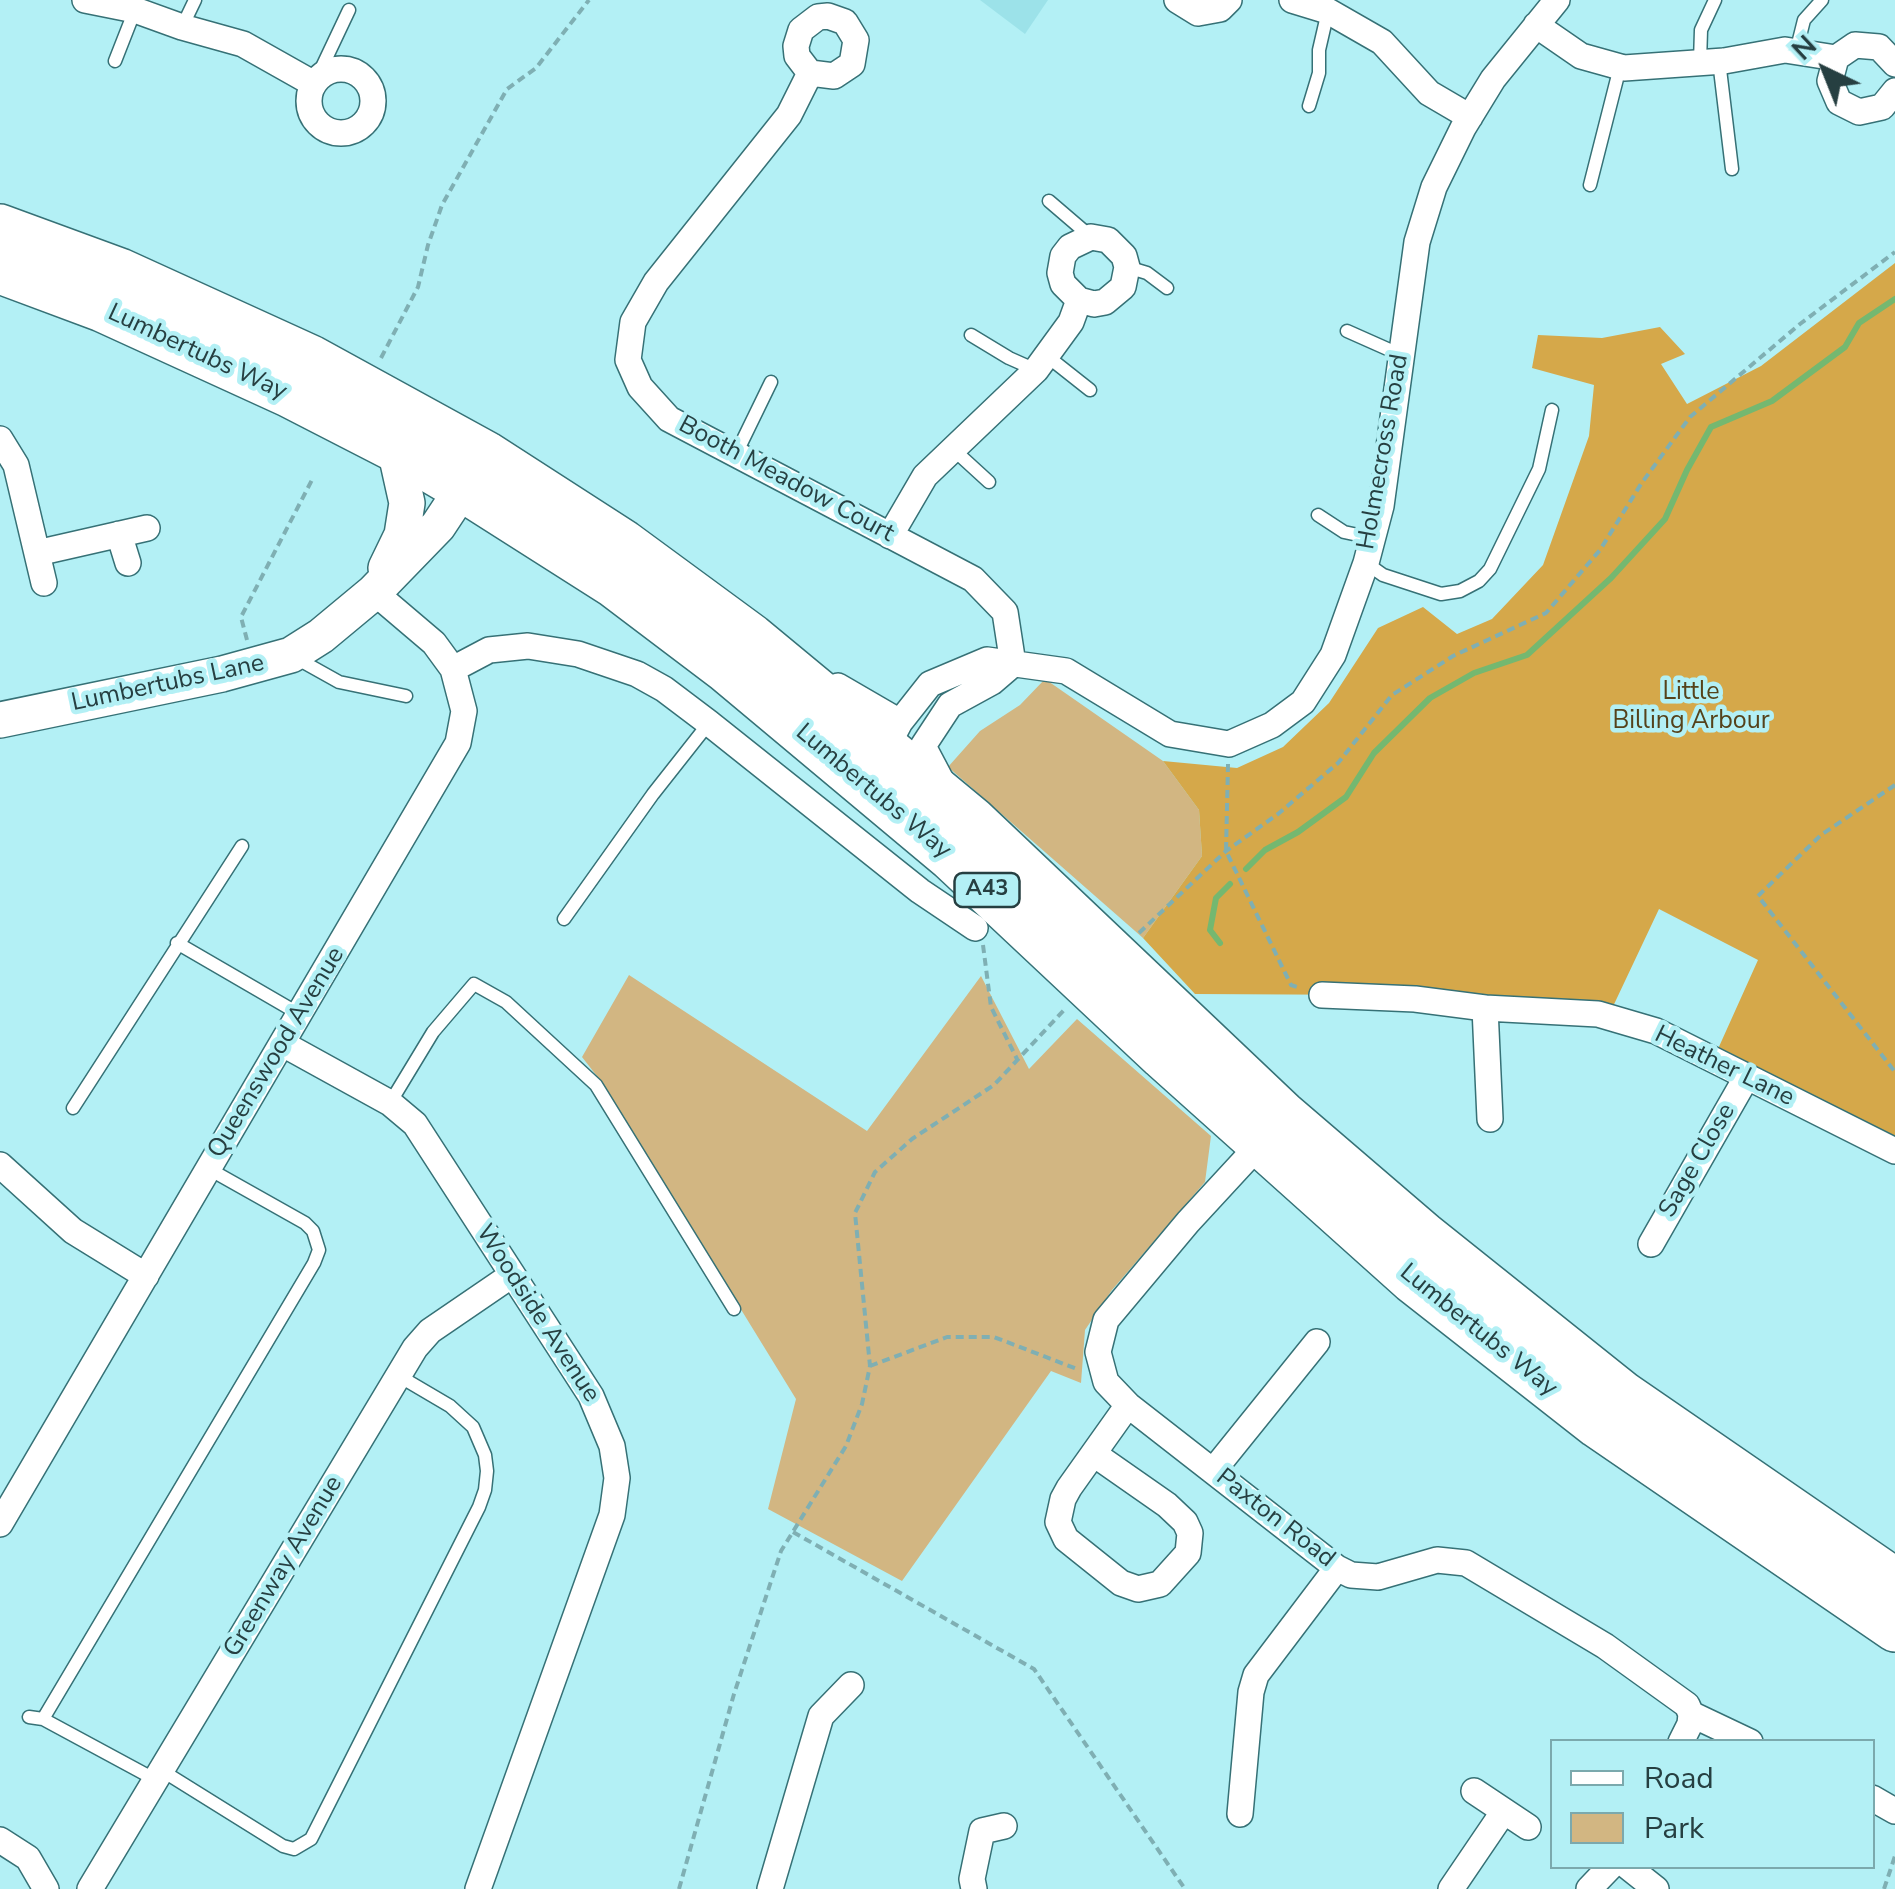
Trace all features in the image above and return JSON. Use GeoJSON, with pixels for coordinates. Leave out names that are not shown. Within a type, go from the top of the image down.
{"type":"FeatureCollection","features":[{"type":"Feature","properties":{"kind":"highway","name":"Lumbertubs Way"},"geometry":{"type":"LineString","coordinates":[[0,227],[120,271],[311,358],[474,471],[614,586],[726,669],[885,751],[1059,956],[1412,1280],[1597,1425],[1895,1629]]}},
{"type":"Feature","properties":{"kind":"highway","name":"Lumbertubs Way"},"geometry":{"type":"LineString","coordinates":[[0,271],[102,309],[288,394],[396,449],[474,471],[624,543],[752,636],[885,751],[973,820],[1269,1102],[1424,1235],[1623,1394],[1895,1581]]}},
{"type":"Feature","properties":{"kind":"street"},"geometry":{"type":"LineString","coordinates":[[84,0],[135,10],[182,28],[243,44],[314,84]]}},
{"type":"Feature","properties":{"kind":"street"},"geometry":{"type":"LineString","coordinates":[[1177,0],[1198,13],[1220,9],[1228,0]]}},
{"type":"Feature","properties":{"kind":"street"},"geometry":{"type":"LineString","coordinates":[[1292,0],[1328,12],[1382,42],[1429,93],[1470,117]]}},
{"type":"Feature","properties":{"kind":"street","name":"Holmecross Road"},"geometry":{"type":"LineString","coordinates":[[1229,744],[1272,725],[1303,702],[1333,655],[1366,564],[1380,506],[1417,242],[1434,188],[1494,79],[1556,0]]}},
{"type":"Feature","properties":{"kind":"street"},"geometry":{"type":"LineString","coordinates":[[1536,25],[1581,56],[1620,67],[1710,62],[1785,50],[1836,58]]}},
{"type":"Feature","properties":{"kind":"street"},"geometry":{"type":"LineString","coordinates":[[1895,64],[1887,52],[1867,44],[1844,50],[1836,58],[1830,80],[1833,92],[1848,108],[1871,112],[1882,108],[1895,91]]}},
{"type":"Feature","properties":{"kind":"street","name":"Booth Meadow Court"},"geometry":{"type":"LineString","coordinates":[[810,73],[789,115],[656,282],[634,322],[628,360],[640,387],[670,419],[973,579],[1005,612],[1013,664]]}},
{"type":"Feature","properties":{"kind":"street"},"geometry":{"type":"LineString","coordinates":[[1090,237],[1118,246],[1127,267],[1126,279],[1115,296],[1094,304],[1079,300],[1063,284],[1060,272],[1063,256],[1079,240],[1090,237]]}},
{"type":"Feature","properties":{"kind":"street"},"geometry":{"type":"LineString","coordinates":[[890,536],[926,476],[1042,363],[1071,322],[1079,300]]}},
{"type":"Feature","properties":{"kind":"street"},"geometry":{"type":"LineString","coordinates":[[0,439],[16,466],[44,582]]}},
{"type":"Feature","properties":{"kind":"street"},"geometry":{"type":"LineString","coordinates":[[396,449],[407,503],[402,535],[374,592],[434,644],[453,669]]}},
{"type":"Feature","properties":{"kind":"street","name":"Lumbertubs Lane"},"geometry":{"type":"LineString","coordinates":[[0,720],[254,667],[291,655],[330,630],[374,592],[438,526],[474,471]]}},
{"type":"Feature","properties":{"kind":"street"},"geometry":{"type":"LineString","coordinates":[[36,552],[147,528]]}},
{"type":"Feature","properties":{"kind":"street"},"geometry":{"type":"LineString","coordinates":[[119,534],[128,563]]}},
{"type":"Feature","properties":{"kind":"street","name":"Lumbertubs Way"},"geometry":{"type":"LineString","coordinates":[[453,669],[471,657],[507,646],[578,654],[637,674],[709,722],[920,891],[975,928]]}},
{"type":"Feature","properties":{"kind":"street"},"geometry":{"type":"LineString","coordinates":[[885,751],[930,684],[987,660],[1066,671],[1170,734],[1229,744]]}},
{"type":"Feature","properties":{"kind":"street"},"geometry":{"type":"LineString","coordinates":[[973,820],[937,775],[923,746],[950,704],[992,682],[1013,664]]}},
{"type":"Feature","properties":{"kind":"street","name":"Queenswood Avenue"},"geometry":{"type":"LineString","coordinates":[[0,1524],[458,742],[464,710],[453,669]]}},
{"type":"Feature","properties":{"kind":"street","name":"Heather Lane"},"geometry":{"type":"LineString","coordinates":[[1322,995],[1415,998],[1485,1008],[1598,1014],[1656,1031],[1895,1151]]}},
{"type":"Feature","properties":{"kind":"street"},"geometry":{"type":"LineString","coordinates":[[1485,1008],[1490,1119]]}},
{"type":"Feature","properties":{"kind":"street","name":"Woodside Avenue"},"geometry":{"type":"LineString","coordinates":[[283,1044],[390,1103],[415,1124],[600,1412],[612,1446],[617,1478],[612,1514],[478,1889]]}},
{"type":"Feature","properties":{"kind":"street","name":"Sage Close"},"geometry":{"type":"LineString","coordinates":[[1651,1244],[1746,1078]]}},
{"type":"Feature","properties":{"kind":"street"},"geometry":{"type":"LineString","coordinates":[[1102,1372],[1100,1335],[1112,1312],[1260,1144]]}},
{"type":"Feature","properties":{"kind":"street"},"geometry":{"type":"LineString","coordinates":[[0,1165],[73,1231],[146,1276]]}},
{"type":"Feature","properties":{"kind":"street","name":"Greenway Avenue"},"geometry":{"type":"LineString","coordinates":[[90,1889],[415,1348],[430,1331],[512,1276]]}},
{"type":"Feature","properties":{"kind":"street"},"geometry":{"type":"LineString","coordinates":[[1213,1471],[1317,1342]]}},
{"type":"Feature","properties":{"kind":"street","name":"Paxton Road"},"geometry":{"type":"LineString","coordinates":[[1102,1372],[1128,1405],[1336,1568],[1351,1575],[1378,1577],[1437,1560],[1466,1563],[1606,1646],[1680,1697],[1691,1714],[1744,1739]]}},
{"type":"Feature","properties":{"kind":"street"},"geometry":{"type":"LineString","coordinates":[[1094,1454],[1168,1505],[1185,1522],[1190,1532],[1188,1553],[1160,1584],[1138,1589],[1121,1583],[1061,1532],[1058,1522],[1062,1499],[1128,1405]]}},
{"type":"Feature","properties":{"kind":"street"},"geometry":{"type":"LineString","coordinates":[[1240,1814],[1251,1692],[1256,1675],[1336,1568]]}},
{"type":"Feature","properties":{"kind":"street"},"geometry":{"type":"LineString","coordinates":[[770,1889],[821,1716],[851,1685]]}},
{"type":"Feature","properties":{"kind":"street"},"geometry":{"type":"LineString","coordinates":[[1682,1739],[1691,1714]]}},
{"type":"Feature","properties":{"kind":"street"},"geometry":{"type":"LineString","coordinates":[[1474,1791],[1528,1828]]}},
{"type":"Feature","properties":{"kind":"street"},"geometry":{"type":"LineString","coordinates":[[1452,1889],[1504,1811]]}},
{"type":"Feature","properties":{"kind":"street"},"geometry":{"type":"LineString","coordinates":[[974,1889],[972,1878],[982,1832],[1004,1826]]}},
{"type":"Feature","properties":{"kind":"street"},"geometry":{"type":"LineString","coordinates":[[0,1840],[28,1858],[46,1889]]}},
{"type":"Feature","properties":{"kind":"street"},"geometry":{"type":"LineString","coordinates":[[1589,1889],[1608,1869]]}},
{"type":"Feature","properties":{"kind":"street"},"geometry":{"type":"LineString","coordinates":[[1631,1869],[1656,1889]]}},
{"type":"Feature","properties":{"kind":"lane"},"geometry":{"type":"LineString","coordinates":[[182,28],[195,0]]}},
{"type":"Feature","properties":{"kind":"lane"},"geometry":{"type":"LineString","coordinates":[[1715,0],[1700,30],[1732,169]]}},
{"type":"Feature","properties":{"kind":"lane"},"geometry":{"type":"LineString","coordinates":[[1796,52],[1804,20],[1822,0]]}},
{"type":"Feature","properties":{"kind":"lane"},"geometry":{"type":"LineString","coordinates":[[115,61],[135,10]]}},
{"type":"Feature","properties":{"kind":"lane"},"geometry":{"type":"LineString","coordinates":[[314,84],[348,10]]}},
{"type":"Feature","properties":{"kind":"lane"},"geometry":{"type":"LineString","coordinates":[[1309,106],[1319,73],[1328,12]]}},
{"type":"Feature","properties":{"kind":"lane"},"geometry":{"type":"LineString","coordinates":[[1590,185],[1620,67]]}},
{"type":"Feature","properties":{"kind":"lane"},"geometry":{"type":"LineString","coordinates":[[1049,202],[1090,237]]}},
{"type":"Feature","properties":{"kind":"lane"},"geometry":{"type":"LineString","coordinates":[[1127,267],[1147,273],[1167,288]]}},
{"type":"Feature","properties":{"kind":"lane"},"geometry":{"type":"LineString","coordinates":[[1348,331],[1402,355]]}},
{"type":"Feature","properties":{"kind":"lane"},"geometry":{"type":"LineString","coordinates":[[971,335],[1008,358],[1042,363],[1090,390]]}},
{"type":"Feature","properties":{"kind":"lane"},"geometry":{"type":"LineString","coordinates":[[736,454],[771,382]]}},
{"type":"Feature","properties":{"kind":"lane"},"geometry":{"type":"LineString","coordinates":[[1366,564],[1441,594],[1460,591],[1479,580],[1490,569],[1539,469],[1552,410]]}},
{"type":"Feature","properties":{"kind":"lane"},"geometry":{"type":"LineString","coordinates":[[954,450],[989,482]]}},
{"type":"Feature","properties":{"kind":"lane"},"geometry":{"type":"LineString","coordinates":[[1318,515],[1344,532],[1372,538]]}},
{"type":"Feature","properties":{"kind":"lane"},"geometry":{"type":"LineString","coordinates":[[291,655],[339,682],[406,696]]}},
{"type":"Feature","properties":{"kind":"lane"},"geometry":{"type":"LineString","coordinates":[[564,919],[709,722]]}},
{"type":"Feature","properties":{"kind":"lane"},"geometry":{"type":"LineString","coordinates":[[73,1108],[242,846]]}},
{"type":"Feature","properties":{"kind":"lane"},"geometry":{"type":"LineString","coordinates":[[177,942],[301,1014]]}},
{"type":"Feature","properties":{"kind":"lane"},"geometry":{"type":"LineString","coordinates":[[390,1103],[434,1032],[474,984],[506,1002],[596,1085],[734,1309]]}},
{"type":"Feature","properties":{"kind":"lane"},"geometry":{"type":"LineString","coordinates":[[209,1169],[305,1223],[318,1240],[314,1263],[36,1718],[159,1775],[283,1846],[294,1849],[310,1840],[480,1507],[484,1490],[485,1455],[473,1427],[450,1406],[399,1376]]}},
{"type":"Feature","properties":{"kind":"path"},"geometry":{"type":"LineString","coordinates":[[378,365],[418,287],[442,205],[507,89],[536,68],[589,0]]}},
{"type":"Feature","properties":{"kind":"path"},"geometry":{"type":"LineString","coordinates":[[1133,939],[1226,851],[1338,763],[1392,695],[1454,656],[1546,613],[1600,550],[1641,484],[1690,418],[1800,324],[1895,252]]}},
{"type":"Feature","properties":{"kind":"path"},"geometry":{"type":"LineString","coordinates":[[254,667],[242,617],[313,478]]}},
{"type":"Feature","properties":{"kind":"path"},"geometry":{"type":"LineString","coordinates":[[1229,744],[1226,851],[1290,985],[1322,995]]}},
{"type":"Feature","properties":{"kind":"path"},"geometry":{"type":"LineString","coordinates":[[1895,785],[1822,834],[1758,896],[1895,1072]]}},
{"type":"Feature","properties":{"kind":"path"},"geometry":{"type":"LineString","coordinates":[[975,928],[986,952],[992,1007],[1018,1060]]}},
{"type":"Feature","properties":{"kind":"path"},"geometry":{"type":"LineString","coordinates":[[679,1889],[734,1694],[781,1551],[846,1446],[862,1404],[870,1366],[856,1212],[875,1172],[912,1139],[994,1085],[1064,1010]]}},
{"type":"Feature","properties":{"kind":"path"},"geometry":{"type":"LineString","coordinates":[[870,1366],[946,1337],[994,1337],[1067,1367],[1102,1372]]}},
{"type":"Feature","properties":{"kind":"path"},"geometry":{"type":"LineString","coordinates":[[792,1532],[1034,1669],[1185,1889]]}},
{"type":"Feature","properties":{"kind":"path"},"geometry":{"type":"LineString","coordinates":[[1884,1889],[1895,1856]]}},
{"type":"Feature","properties":{"kind":"shaded area"},"geometry":{"type":"Polygon","coordinates":[[[980,0],[1048,0],[1025,34],[980,0]]]}},
{"type":"Feature","properties":{"kind":"green space","name":"Little Billing Arbour"},"geometry":{"type":"Polygon","coordinates":[[[1895,263],[1895,1149],[1713,1060],[1758,960],[1659,909],[1608,1017],[1387,995],[1195,994],[1143,938],[1202,856],[1199,810],[1163,761],[1237,768],[1283,747],[1329,703],[1378,628],[1423,607],[1457,634],[1492,619],[1543,565],[1589,436],[1594,385],[1532,368],[1538,335],[1602,338],[1660,327],[1685,354],[1661,364],[1687,404],[1761,366],[1895,263]]]}},
{"type":"Feature","properties":{"kind":"green space"},"geometry":{"type":"Polygon","coordinates":[[[1045,679],[1163,761],[1199,810],[1202,856],[1143,938],[948,767],[980,731],[1020,705],[1045,679]]]}},
{"type":"Feature","properties":{"kind":"green space"},"geometry":{"type":"Polygon","coordinates":[[[629,975],[867,1131],[981,976],[1029,1069],[1077,1019],[1211,1136],[1205,1182],[1112,1290],[1085,1330],[1081,1383],[1051,1371],[902,1581],[768,1509],[796,1399],[600,1080],[582,1057],[629,975]]]}},
{"type":"Feature","properties":{"kind":"waterway"},"geometry":{"type":"LineString","coordinates":[[1246,869],[1265,850],[1298,832],[1346,797],[1374,753],[1430,698],[1474,673],[1527,655],[1611,578],[1665,519],[1711,427],[1772,401],[1845,347],[1859,323],[1895,299]]}},
{"type":"Feature","properties":{"kind":"waterway"},"geometry":{"type":"LineString","coordinates":[[1220,943],[1210,930],[1216,898],[1230,884]]}}]}
